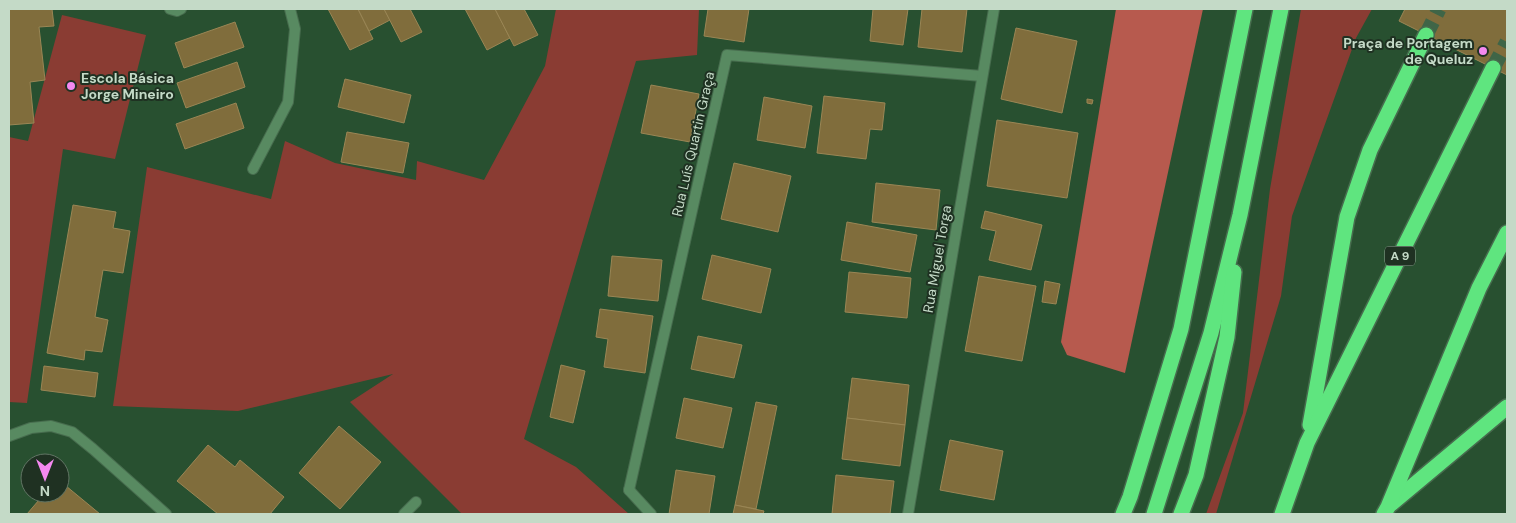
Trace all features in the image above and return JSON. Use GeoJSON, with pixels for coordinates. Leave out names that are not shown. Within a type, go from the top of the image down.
{"type":"FeatureCollection","features":[{"type":"Feature","properties":{"kind":"highway"},"geometry":{"type":"LineString","coordinates":[[1123,514],[1181,329],[1245,9]]}},
{"type":"Feature","properties":{"kind":"highway"},"geometry":{"type":"LineString","coordinates":[[1154,514],[1211,334],[1240,215],[1281,9]]}},
{"type":"Feature","properties":{"kind":"highway"},"geometry":{"type":"LineString","coordinates":[[1306,444],[1347,217],[1370,150],[1426,35]]}},
{"type":"Feature","properties":{"kind":"highway","name":"A 9"},"geometry":{"type":"LineString","coordinates":[[1282,514],[1306,444],[1493,68]]}},
{"type":"Feature","properties":{"kind":"highway"},"geometry":{"type":"LineString","coordinates":[[1181,514],[1196,475],[1227,337],[1240,215]]}},
{"type":"Feature","properties":{"kind":"highway"},"geometry":{"type":"LineString","coordinates":[[1386,511],[1479,288],[1507,233]]}},
{"type":"Feature","properties":{"kind":"highway"},"geometry":{"type":"LineString","coordinates":[[1386,511],[1507,407]]}},
{"type":"Feature","properties":{"kind":"street"},"geometry":{"type":"LineString","coordinates":[[170,9],[177,11],[181,9]]}},
{"type":"Feature","properties":{"kind":"street"},"geometry":{"type":"LineString","coordinates":[[253,169],[288,102],[296,30],[290,9]]}},
{"type":"Feature","properties":{"kind":"street","name":"Rua Miguel Torga"},"geometry":{"type":"LineString","coordinates":[[908,514],[994,9]]}},
{"type":"Feature","properties":{"kind":"street","name":"Rua Luís Quartin Graça"},"geometry":{"type":"LineString","coordinates":[[651,514],[628,490],[727,55],[982,76]]}},
{"type":"Feature","properties":{"kind":"street"},"geometry":{"type":"LineString","coordinates":[[9,436],[30,428],[51,426],[72,432],[166,514]]}},
{"type":"Feature","properties":{"kind":"street"},"geometry":{"type":"LineString","coordinates":[[404,514],[416,502]]}},
{"type":"Feature","properties":{"kind":"shaded area"},"geometry":{"type":"Polygon","coordinates":[[[556,9],[699,9],[697,55],[636,61],[524,439],[576,467],[629,514],[462,514],[350,402],[393,374],[238,411],[113,406],[147,167],[271,199],[285,141],[335,163],[416,180],[417,161],[484,180],[545,66],[556,9]]]}},
{"type":"Feature","properties":{"kind":"shaded area"},"geometry":{"type":"Polygon","coordinates":[[[1116,9],[1203,9],[1125,373],[1067,355],[1061,342],[1116,9]]]}},
{"type":"Feature","properties":{"kind":"shaded area"},"geometry":{"type":"Polygon","coordinates":[[[1301,9],[1372,9],[1356,38],[1292,216],[1281,296],[1216,514],[1206,514],[1243,413],[1270,189],[1301,9]]]}},
{"type":"Feature","properties":{"kind":"shaded area"},"geometry":{"type":"Polygon","coordinates":[[[62,15],[146,35],[115,159],[63,149],[27,403],[9,402],[9,137],[28,141],[62,15]]]}},
{"type":"Feature","properties":{"kind":"building"},"geometry":{"type":"Polygon","coordinates":[[[9,9],[52,9],[54,26],[39,27],[45,80],[30,82],[34,123],[9,125],[9,9]]]}},
{"type":"Feature","properties":{"kind":"building"},"geometry":{"type":"Polygon","coordinates":[[[328,9],[358,9],[373,39],[350,50],[328,9]]]}},
{"type":"Feature","properties":{"kind":"building"},"geometry":{"type":"Polygon","coordinates":[[[358,9],[384,9],[390,20],[369,31],[358,9]]]}},
{"type":"Feature","properties":{"kind":"building"},"geometry":{"type":"Polygon","coordinates":[[[384,9],[410,9],[422,32],[401,42],[384,9]]]}},
{"type":"Feature","properties":{"kind":"building"},"geometry":{"type":"Polygon","coordinates":[[[465,9],[495,9],[510,38],[487,50],[465,9]]]}},
{"type":"Feature","properties":{"kind":"building"},"geometry":{"type":"Polygon","coordinates":[[[495,9],[524,9],[538,35],[514,46],[495,9]]]}},
{"type":"Feature","properties":{"kind":"building"},"geometry":{"type":"Polygon","coordinates":[[[708,9],[749,9],[744,42],[704,36],[708,9]]]}},
{"type":"Feature","properties":{"kind":"building"},"geometry":{"type":"Polygon","coordinates":[[[873,9],[908,9],[903,45],[870,41],[873,9]]]}},
{"type":"Feature","properties":{"kind":"building"},"geometry":{"type":"Polygon","coordinates":[[[922,9],[967,9],[962,52],[918,47],[922,9]]]}},
{"type":"Feature","properties":{"kind":"building","name":"Praça de Portagem de Queluz"},"geometry":{"type":"Polygon","coordinates":[[[1405,9],[1507,9],[1507,75],[1399,21],[1405,9]]]}},
{"type":"Feature","properties":{"kind":"building"},"geometry":{"type":"Polygon","coordinates":[[[235,22],[244,47],[184,68],[175,43],[235,22]]]}},
{"type":"Feature","properties":{"kind":"building"},"geometry":{"type":"Polygon","coordinates":[[[1016,28],[1077,41],[1062,113],[1001,99],[1016,28]]]}},
{"type":"Feature","properties":{"kind":"building"},"geometry":{"type":"Polygon","coordinates":[[[237,62],[245,87],[186,108],[177,83],[237,62]]]}},
{"type":"Feature","properties":{"kind":"building"},"geometry":{"type":"Polygon","coordinates":[[[345,79],[411,95],[404,123],[338,107],[345,79]]]}},
{"type":"Feature","properties":{"kind":"building"},"geometry":{"type":"Polygon","coordinates":[[[651,85],[699,94],[690,142],[641,133],[651,85]]]}},
{"type":"Feature","properties":{"kind":"building"},"geometry":{"type":"Polygon","coordinates":[[[824,96],[885,103],[882,130],[870,129],[866,159],[817,153],[824,96]]]}},
{"type":"Feature","properties":{"kind":"building"},"geometry":{"type":"Polygon","coordinates":[[[764,97],[812,106],[805,148],[757,140],[764,97]]]}},
{"type":"Feature","properties":{"kind":"building"},"geometry":{"type":"Polygon","coordinates":[[[1087,99],[1093,100],[1092,104],[1087,103],[1087,99]]]}},
{"type":"Feature","properties":{"kind":"building"},"geometry":{"type":"Polygon","coordinates":[[[236,103],[244,128],[185,149],[176,124],[236,103]]]}},
{"type":"Feature","properties":{"kind":"building"},"geometry":{"type":"Polygon","coordinates":[[[997,120],[1078,133],[1067,198],[987,186],[997,120]]]}},
{"type":"Feature","properties":{"kind":"building"},"geometry":{"type":"Polygon","coordinates":[[[347,132],[409,143],[403,173],[341,162],[347,132]]]}},
{"type":"Feature","properties":{"kind":"building"},"geometry":{"type":"Polygon","coordinates":[[[734,163],[791,176],[778,232],[721,219],[734,163]]]}},
{"type":"Feature","properties":{"kind":"building"},"geometry":{"type":"Polygon","coordinates":[[[876,183],[940,190],[936,230],[872,222],[876,183]]]}},
{"type":"Feature","properties":{"kind":"building"},"geometry":{"type":"Polygon","coordinates":[[[73,205],[116,212],[113,228],[130,231],[123,273],[103,270],[95,317],[108,320],[102,352],[85,350],[84,360],[47,353],[73,205]]]}},
{"type":"Feature","properties":{"kind":"building"},"geometry":{"type":"Polygon","coordinates":[[[985,211],[1042,225],[1031,270],[989,260],[996,231],[981,228],[985,211]]]}},
{"type":"Feature","properties":{"kind":"building"},"geometry":{"type":"Polygon","coordinates":[[[847,222],[917,235],[910,272],[841,260],[847,222]]]}},
{"type":"Feature","properties":{"kind":"building"},"geometry":{"type":"Polygon","coordinates":[[[712,255],[771,269],[761,313],[702,299],[712,255]]]}},
{"type":"Feature","properties":{"kind":"building"},"geometry":{"type":"Polygon","coordinates":[[[612,256],[662,260],[658,301],[608,296],[612,256]]]}},
{"type":"Feature","properties":{"kind":"building"},"geometry":{"type":"Polygon","coordinates":[[[849,272],[911,278],[907,318],[845,312],[849,272]]]}},
{"type":"Feature","properties":{"kind":"building"},"geometry":{"type":"Polygon","coordinates":[[[979,276],[1036,286],[1022,361],[965,351],[979,276]]]}},
{"type":"Feature","properties":{"kind":"building"},"geometry":{"type":"Polygon","coordinates":[[[1045,281],[1060,284],[1056,304],[1042,302],[1045,281]]]}},
{"type":"Feature","properties":{"kind":"building"},"geometry":{"type":"Polygon","coordinates":[[[600,309],[653,316],[645,373],[604,367],[608,339],[596,337],[600,309]]]}},
{"type":"Feature","properties":{"kind":"building"},"geometry":{"type":"Polygon","coordinates":[[[698,336],[742,345],[734,378],[691,369],[698,336]]]}},
{"type":"Feature","properties":{"kind":"building"},"geometry":{"type":"Polygon","coordinates":[[[561,365],[585,371],[573,423],[550,417],[561,365]]]}},
{"type":"Feature","properties":{"kind":"building"},"geometry":{"type":"Polygon","coordinates":[[[44,366],[98,373],[95,397],[41,390],[44,366]]]}},
{"type":"Feature","properties":{"kind":"building"},"geometry":{"type":"Polygon","coordinates":[[[852,378],[909,385],[905,425],[847,418],[852,378]]]}},
{"type":"Feature","properties":{"kind":"building"},"geometry":{"type":"Polygon","coordinates":[[[684,398],[732,408],[723,448],[676,438],[684,398]]]}},
{"type":"Feature","properties":{"kind":"building"},"geometry":{"type":"Polygon","coordinates":[[[756,402],[777,406],[756,509],[735,505],[756,402]]]}},
{"type":"Feature","properties":{"kind":"building"},"geometry":{"type":"Polygon","coordinates":[[[847,418],[905,425],[900,466],[842,459],[847,418]]]}},
{"type":"Feature","properties":{"kind":"building"},"geometry":{"type":"Polygon","coordinates":[[[339,426],[381,462],[340,509],[299,473],[339,426]]]}},
{"type":"Feature","properties":{"kind":"building"},"geometry":{"type":"Polygon","coordinates":[[[950,440],[1003,451],[994,500],[940,490],[950,440]]]}},
{"type":"Feature","properties":{"kind":"building"},"geometry":{"type":"Polygon","coordinates":[[[208,445],[235,467],[240,460],[284,497],[270,514],[218,514],[177,481],[208,445]]]}},
{"type":"Feature","properties":{"kind":"building"},"geometry":{"type":"Polygon","coordinates":[[[676,470],[715,476],[709,514],[669,514],[676,470]]]}},
{"type":"Feature","properties":{"kind":"building"},"geometry":{"type":"Polygon","coordinates":[[[836,475],[894,481],[890,514],[832,514],[836,475]]]}},
{"type":"Feature","properties":{"kind":"building"},"geometry":{"type":"Polygon","coordinates":[[[70,489],[100,514],[27,514],[36,503],[70,503],[70,489]]]}},
{"type":"Feature","properties":{"kind":"building"},"geometry":{"type":"Polygon","coordinates":[[[735,505],[764,511],[763,514],[733,514],[735,505]]]}},
{"type":"Feature","properties":{"kind":"tunnel"},"geometry":{"type":"LineString","coordinates":[[1426,35],[1439,9]]}},
{"type":"Feature","properties":{"kind":"tunnel"},"geometry":{"type":"LineString","coordinates":[[1493,68],[1507,42]]}},
{"type":"Feature","properties":{"kind":"place","name":"Praça de Portagem de Queluz"},"geometry":{"type":"Point","coordinates":[1483,51]}},
{"type":"Feature","properties":{"kind":"place","name":"Escola Básica Jorge Mineiro"},"geometry":{"type":"Point","coordinates":[71,86]}}]}
